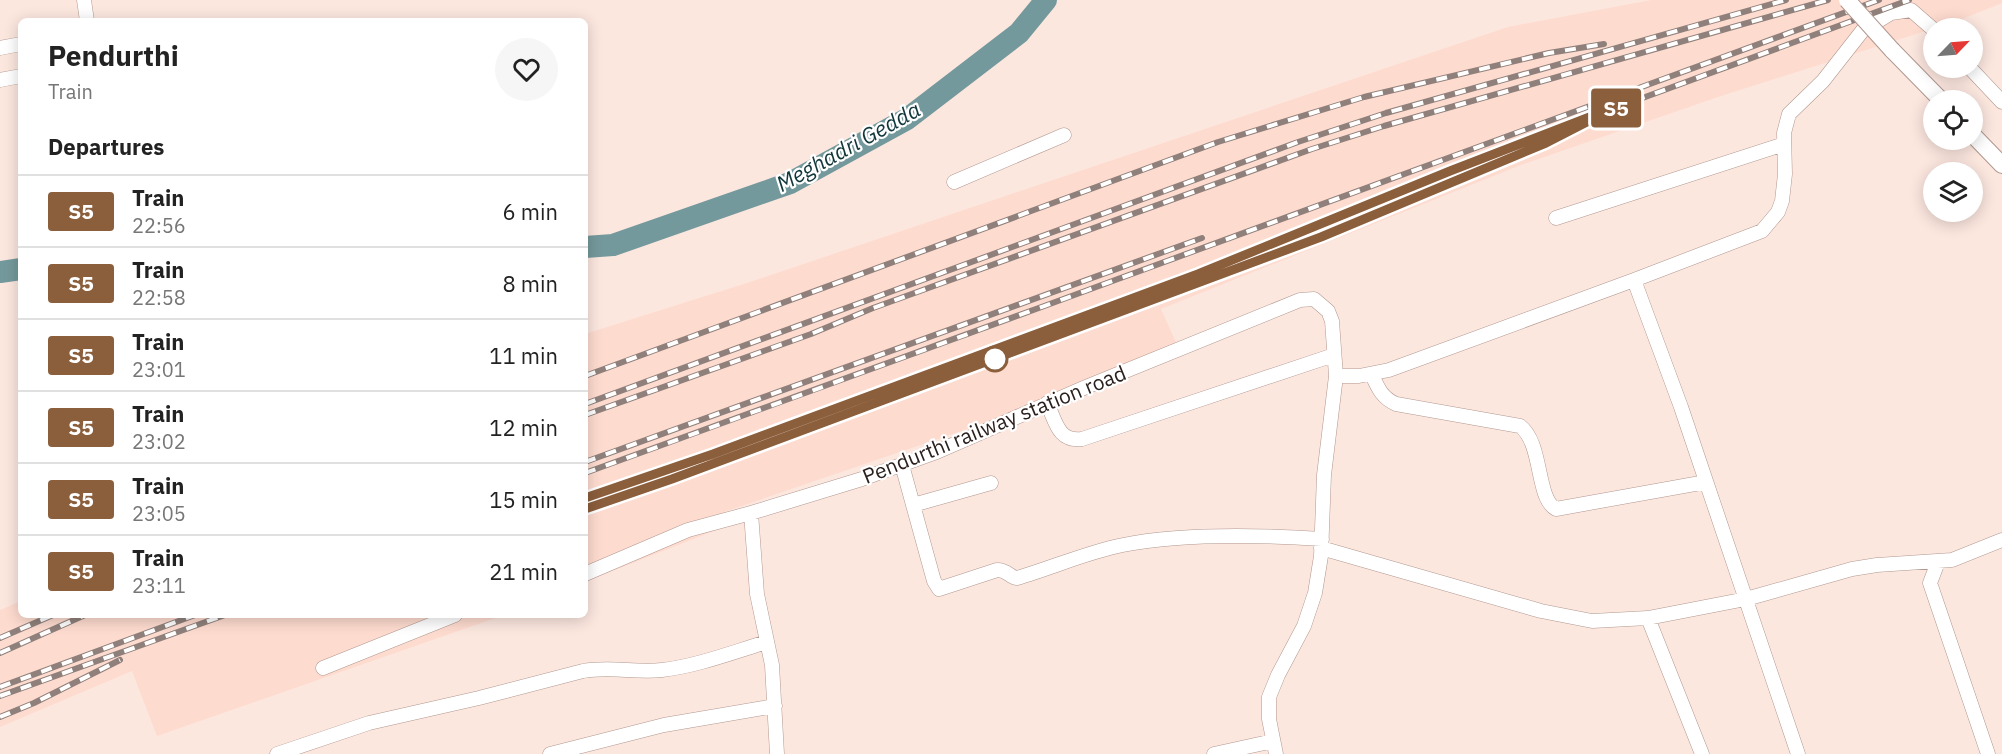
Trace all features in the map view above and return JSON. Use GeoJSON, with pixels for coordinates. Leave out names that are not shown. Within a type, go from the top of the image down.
{"type":"FeatureCollection","features":[{"type":"Feature","properties":{"kind":"main road"},"geometry":{"type":"LineString","coordinates":[[1847,0],[1931,90]]}},
{"type":"Feature","properties":{"kind":"main road"},"geometry":{"type":"LineString","coordinates":[[1983,145],[2002,165]]}},
{"type":"Feature","properties":{"kind":"street"},"geometry":{"type":"LineString","coordinates":[[84,0],[87,18]]}},
{"type":"Feature","properties":{"kind":"street"},"geometry":{"type":"LineString","coordinates":[[1336,376],[1372,375],[1635,280],[1762,231],[1778,212],[1782,201],[1785,174],[1784,133],[1789,114],[1823,81],[1863,30],[1891,13],[1906,9],[1916,13],[1923,20]]}},
{"type":"Feature","properties":{"kind":"street"},"geometry":{"type":"LineString","coordinates":[[0,48],[18,45]]}},
{"type":"Feature","properties":{"kind":"street"},"geometry":{"type":"LineString","coordinates":[[0,80],[18,77]]}},
{"type":"Feature","properties":{"kind":"street"},"geometry":{"type":"LineString","coordinates":[[1979,78],[2002,102]]}},
{"type":"Feature","properties":{"kind":"street"},"geometry":{"type":"LineString","coordinates":[[954,182],[1064,135]]}},
{"type":"Feature","properties":{"kind":"street"},"geometry":{"type":"LineString","coordinates":[[1556,218],[1784,144]]}},
{"type":"Feature","properties":{"kind":"street"},"geometry":{"type":"LineString","coordinates":[[1635,280],[1707,482],[1798,754]]}},
{"type":"Feature","properties":{"kind":"street","name":"Pendurthi railway station road"},"geometry":{"type":"LineString","coordinates":[[588,573],[688,530],[752,513],[934,453],[1189,344],[1300,300],[1314,299],[1328,312],[1332,321],[1336,376],[1324,475],[1316,594],[1304,626],[1269,697],[1269,719],[1275,748]]}},
{"type":"Feature","properties":{"kind":"street"},"geometry":{"type":"LineString","coordinates":[[1047,403],[1063,436],[1068,439],[1082,440],[1334,356]]}},
{"type":"Feature","properties":{"kind":"street"},"geometry":{"type":"LineString","coordinates":[[1372,375],[1380,392],[1396,404],[1520,426],[1529,434],[1545,491],[1550,504],[1556,508],[1707,482]]}},
{"type":"Feature","properties":{"kind":"street"},"geometry":{"type":"LineString","coordinates":[[902,465],[934,581],[939,589],[997,570],[1006,571],[1012,577],[1017,578],[1129,544],[1198,538],[1274,536],[1321,543],[1541,611],[1592,621],[1648,618],[1746,599],[1852,569],[1892,563],[1952,560],[2002,540]]}},
{"type":"Feature","properties":{"kind":"street"},"geometry":{"type":"LineString","coordinates":[[913,505],[991,483]]}},
{"type":"Feature","properties":{"kind":"street"},"geometry":{"type":"LineString","coordinates":[[752,513],[757,594],[772,665],[777,754]]}},
{"type":"Feature","properties":{"kind":"street"},"geometry":{"type":"LineString","coordinates":[[1938,562],[1930,583],[1988,754]]}},
{"type":"Feature","properties":{"kind":"street"},"geometry":{"type":"LineString","coordinates":[[323,668],[448,618]]}},
{"type":"Feature","properties":{"kind":"street"},"geometry":{"type":"LineString","coordinates":[[1648,618],[1702,754]]}},
{"type":"Feature","properties":{"kind":"street"},"geometry":{"type":"LineString","coordinates":[[277,754],[369,723],[479,698],[583,670],[598,668],[639,671],[668,669],[767,642]]}},
{"type":"Feature","properties":{"kind":"street"},"geometry":{"type":"LineString","coordinates":[[550,754],[664,725],[775,706]]}},
{"type":"Feature","properties":{"kind":"street"},"geometry":{"type":"LineString","coordinates":[[1214,754],[1275,748]]}},
{"type":"Feature","properties":{"kind":"shaded area"},"geometry":{"type":"Polygon","coordinates":[[[1651,0],[2002,0],[2002,3],[1964,18],[1923,18],[1923,32],[1718,97],[1521,165],[1161,309],[1182,356],[724,512],[716,530],[588,581],[588,333],[750,282],[1508,27],[1651,0]]]}},
{"type":"Feature","properties":{"kind":"shaded area"},"geometry":{"type":"Polygon","coordinates":[[[18,602],[18,618],[495,618],[157,736],[132,671],[0,727],[0,610],[18,602]]]}},
{"type":"Feature","properties":{"kind":"waterway","name":"Meghadri Gedda"},"geometry":{"type":"LineString","coordinates":[[588,247],[613,245],[790,183],[907,119],[1019,33],[1046,0]]}},
{"type":"Feature","properties":{"kind":"waterway","name":"Meghadri Gedda"},"geometry":{"type":"LineString","coordinates":[[0,272],[18,269]]}},
{"type":"Feature","properties":{"kind":"railway"},"geometry":{"type":"LineString","coordinates":[[588,403],[1298,142],[1386,113],[1786,0]]}},
{"type":"Feature","properties":{"kind":"railway"},"geometry":{"type":"LineString","coordinates":[[588,414],[1312,149],[1384,126],[1828,0]]}},
{"type":"Feature","properties":{"kind":"railway"},"geometry":{"type":"LineString","coordinates":[[588,472],[1879,0]]}},
{"type":"Feature","properties":{"kind":"railway"},"geometry":{"type":"LineString","coordinates":[[588,497],[713,454],[1198,274],[1450,171],[1909,0]]}},
{"type":"Feature","properties":{"kind":"railway"},"geometry":{"type":"LineString","coordinates":[[588,375],[1218,142],[1364,97],[1549,53],[1604,44]]}},
{"type":"Feature","properties":{"kind":"railway"},"geometry":{"type":"LineString","coordinates":[[1198,283],[1321,237],[1549,142]]}},
{"type":"Feature","properties":{"kind":"railway"},"geometry":{"type":"LineString","coordinates":[[588,461],[1202,238]]}},
{"type":"Feature","properties":{"kind":"railway"},"geometry":{"type":"LineString","coordinates":[[588,509],[794,434]]}},
{"type":"Feature","properties":{"kind":"railway"},"geometry":{"type":"LineString","coordinates":[[0,638],[46,618]]}},
{"type":"Feature","properties":{"kind":"railway"},"geometry":{"type":"LineString","coordinates":[[0,653],[78,618]]}},
{"type":"Feature","properties":{"kind":"railway"},"geometry":{"type":"LineString","coordinates":[[0,687],[187,618]]}},
{"type":"Feature","properties":{"kind":"railway"},"geometry":{"type":"LineString","coordinates":[[0,696],[217,618]]}},
{"type":"Feature","properties":{"kind":"railway"},"geometry":{"type":"LineString","coordinates":[[0,717],[34,703],[120,660]]}},
{"type":"Feature","properties":{"kind":"train","name":"S5"},"geometry":{"type":"LineString","coordinates":[[588,497],[713,454],[1198,274],[1450,171],[1618,106],[1546,143],[1321,237],[672,479],[588,508]]}}]}
